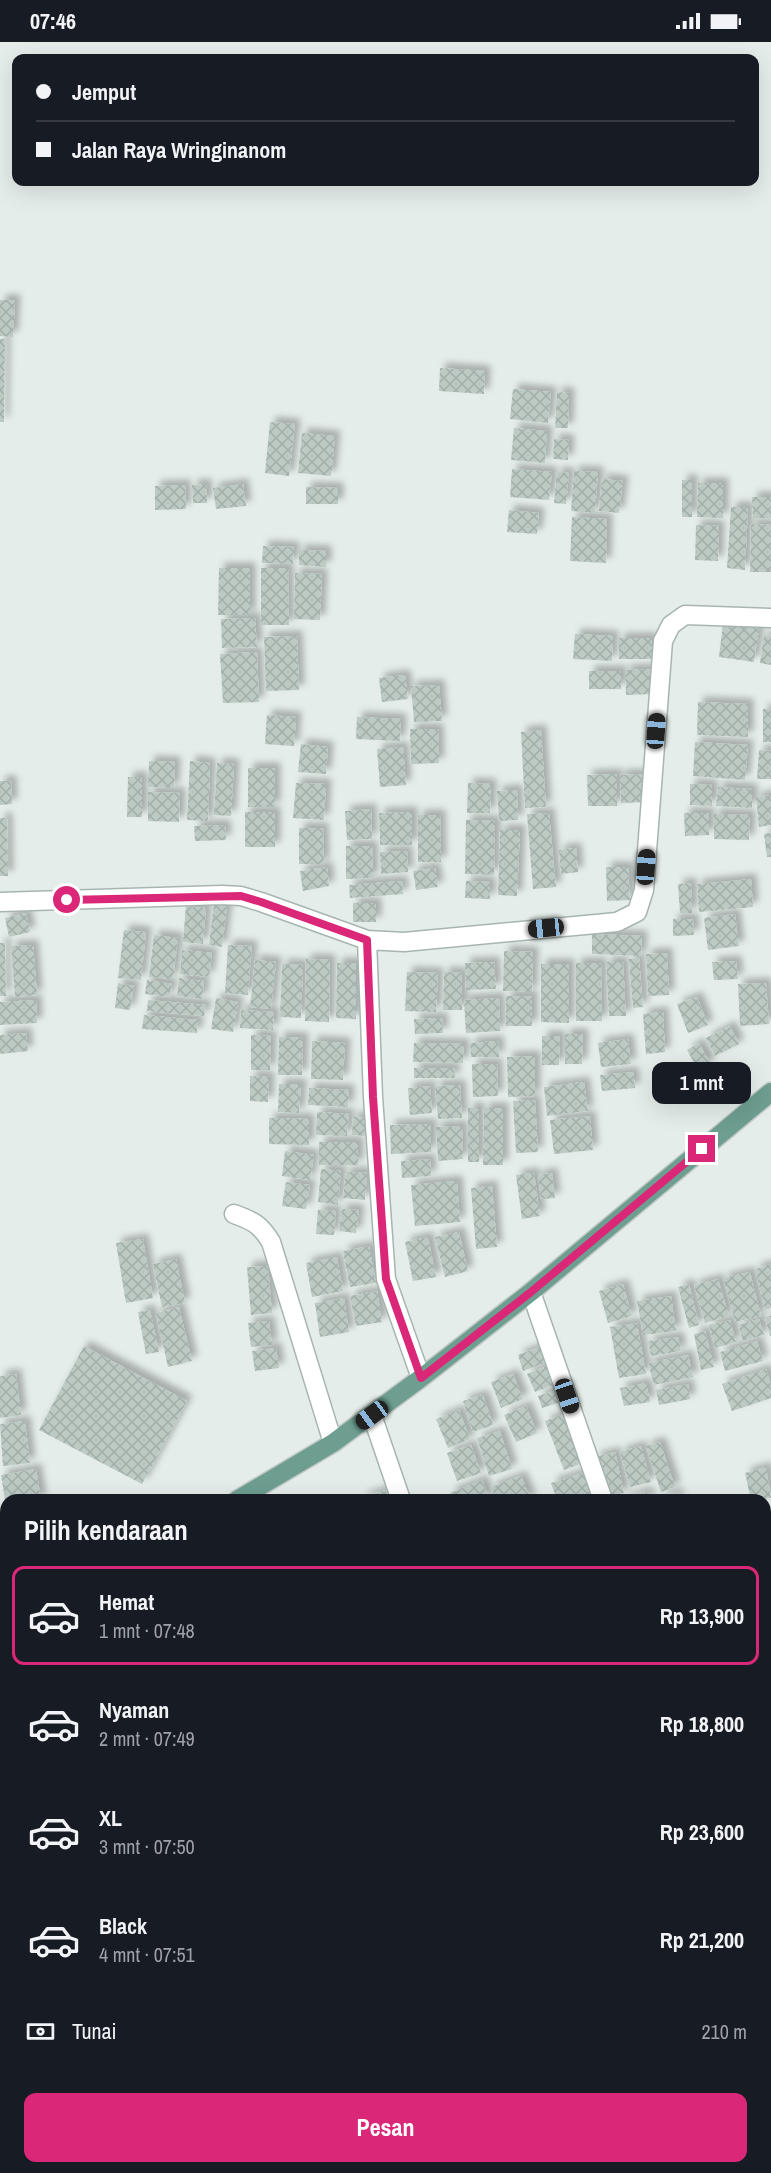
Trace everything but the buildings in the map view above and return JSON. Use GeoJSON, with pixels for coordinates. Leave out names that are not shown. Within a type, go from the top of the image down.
{"type":"FeatureCollection","features":[{"type":"Feature","properties":{"kind":"main road"},"geometry":{"type":"LineString","coordinates":[[247,1494],[333,1443],[421,1378],[531,1292],[771,1092]]}},
{"type":"Feature","properties":{"kind":"street"},"geometry":{"type":"LineString","coordinates":[[0,902],[241,896],[367,940],[404,942],[617,922],[637,912],[644,890],[663,641],[671,625],[685,615],[771,618]]}},
{"type":"Feature","properties":{"kind":"street"},"geometry":{"type":"LineString","coordinates":[[367,940],[373,1097],[386,1279],[421,1378]]}},
{"type":"Feature","properties":{"kind":"street"},"geometry":{"type":"LineString","coordinates":[[234,1214],[254,1221],[264,1230],[271,1242],[333,1443]]}},
{"type":"Feature","properties":{"kind":"street"},"geometry":{"type":"LineString","coordinates":[[531,1292],[601,1494]]}},
{"type":"Feature","properties":{"kind":"street"},"geometry":{"type":"LineString","coordinates":[[372,1415],[399,1494]]}},
{"type":"Feature","properties":{"kind":"route"},"geometry":{"type":"LineString","coordinates":[[67,900],[241,896],[367,940],[373,1097],[386,1279],[421,1378],[531,1292],[702,1149]]}}]}
